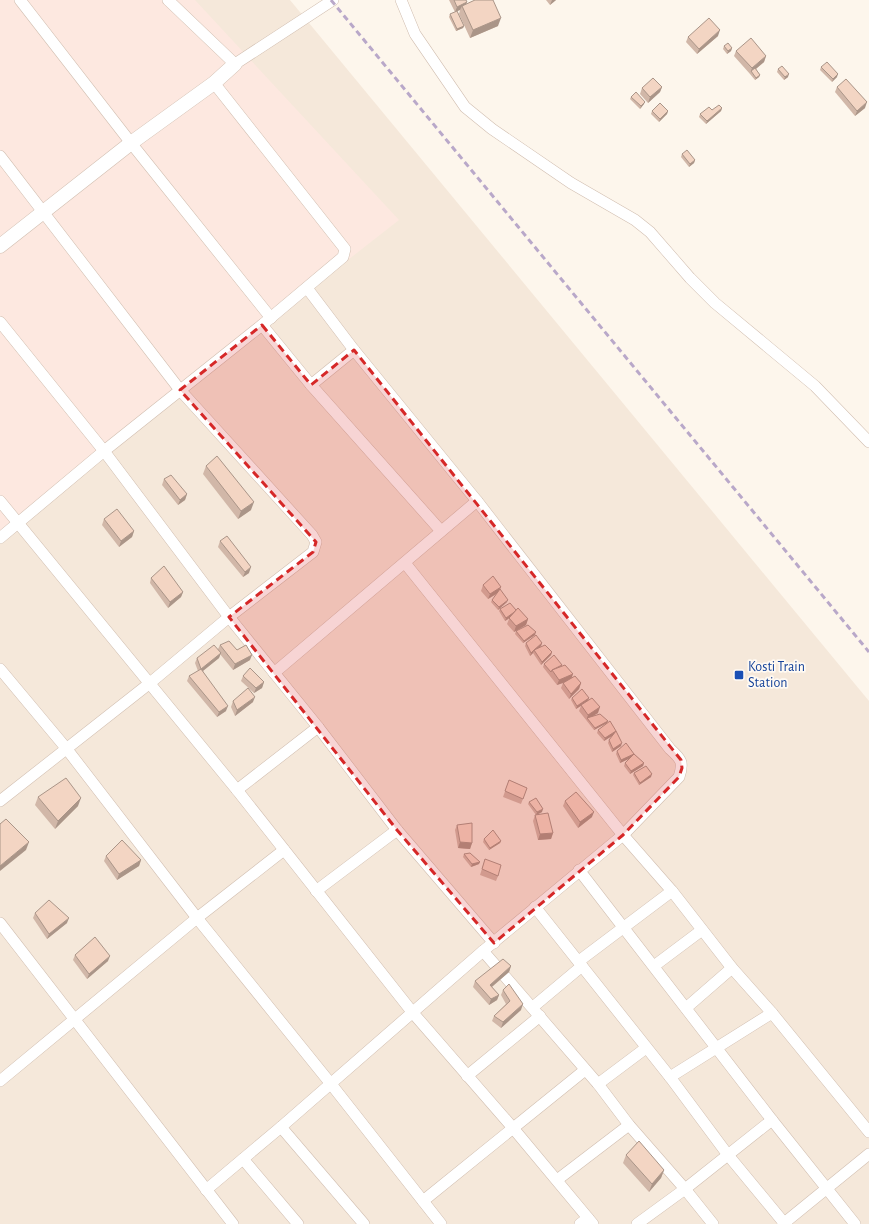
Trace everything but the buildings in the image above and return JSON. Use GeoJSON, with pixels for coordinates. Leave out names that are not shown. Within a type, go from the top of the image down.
{"type":"FeatureCollection","features":[{"type":"Feature","properties":{"kind":"street"},"geometry":{"type":"LineString","coordinates":[[20,0],[266,321],[310,384],[441,531]]}},
{"type":"Feature","properties":{"kind":"street"},"geometry":{"type":"LineString","coordinates":[[168,0],[235,64]]}},
{"type":"Feature","properties":{"kind":"street"},"geometry":{"type":"LineString","coordinates":[[0,246],[131,143],[214,83],[235,64],[332,0]]}},
{"type":"Feature","properties":{"kind":"street"},"geometry":{"type":"LineString","coordinates":[[401,0],[415,34],[465,107],[492,129],[572,183],[635,220],[650,232],[690,278],[714,302],[815,386],[869,442]]}},
{"type":"Feature","properties":{"kind":"street"},"geometry":{"type":"LineString","coordinates":[[0,538],[104,451],[307,288],[343,257],[345,249],[214,83]]}},
{"type":"Feature","properties":{"kind":"street"},"geometry":{"type":"LineString","coordinates":[[0,156],[180,390],[312,535],[316,542],[313,552],[229,617],[150,684],[0,801]]}},
{"type":"Feature","properties":{"kind":"street"},"geometry":{"type":"LineString","coordinates":[[206,1190],[331,1084],[483,951],[623,835],[679,777],[682,768],[681,760],[670,748],[477,501],[354,350],[307,288]]}},
{"type":"Feature","properties":{"kind":"street"},"geometry":{"type":"LineString","coordinates":[[0,322],[104,451],[229,617],[318,727],[397,830],[494,943]]}},
{"type":"Feature","properties":{"kind":"street"},"geometry":{"type":"LineString","coordinates":[[310,384],[354,350]]}},
{"type":"Feature","properties":{"kind":"street"},"geometry":{"type":"LineString","coordinates":[[0,501],[237,790],[413,1013],[557,1180],[587,1222]]}},
{"type":"Feature","properties":{"kind":"street"},"geometry":{"type":"LineString","coordinates":[[274,673],[477,501]]}},
{"type":"Feature","properties":{"kind":"street"},"geometry":{"type":"LineString","coordinates":[[405,563],[623,835],[672,891],[732,968],[772,1013],[869,1132]]}},
{"type":"Feature","properties":{"kind":"street"},"geometry":{"type":"LineString","coordinates":[[0,669],[66,748],[197,918],[331,1084],[441,1224]]}},
{"type":"Feature","properties":{"kind":"street"},"geometry":{"type":"LineString","coordinates":[[237,790],[318,727]]}},
{"type":"Feature","properties":{"kind":"street"},"geometry":{"type":"LineString","coordinates":[[316,890],[397,830]]}},
{"type":"Feature","properties":{"kind":"street"},"geometry":{"type":"LineString","coordinates":[[0,1081],[197,918],[284,850]]}},
{"type":"Feature","properties":{"kind":"street"},"geometry":{"type":"LineString","coordinates":[[580,870],[772,1120],[855,1224]]}},
{"type":"Feature","properties":{"kind":"street"},"geometry":{"type":"LineString","coordinates":[[467,1076],[536,1011],[580,963],[624,927],[672,891]]}},
{"type":"Feature","properties":{"kind":"street"},"geometry":{"type":"LineString","coordinates":[[535,907],[784,1224],[869,1154]]}},
{"type":"Feature","properties":{"kind":"street"},"geometry":{"type":"LineString","coordinates":[[0,923],[233,1224]]}},
{"type":"Feature","properties":{"kind":"street"},"geometry":{"type":"LineString","coordinates":[[654,966],[702,930]]}},
{"type":"Feature","properties":{"kind":"street"},"geometry":{"type":"LineString","coordinates":[[483,951],[598,1084],[628,1126],[685,1189],[713,1224]]}},
{"type":"Feature","properties":{"kind":"street"},"geometry":{"type":"LineString","coordinates":[[686,1008],[732,968]]}},
{"type":"Feature","properties":{"kind":"street"},"geometry":{"type":"LineString","coordinates":[[670,1077],[772,1013]]}},
{"type":"Feature","properties":{"kind":"street"},"geometry":{"type":"LineString","coordinates":[[598,1084],[646,1048]]}},
{"type":"Feature","properties":{"kind":"street"},"geometry":{"type":"LineString","coordinates":[[423,1201],[586,1070]]}},
{"type":"Feature","properties":{"kind":"street"},"geometry":{"type":"LineString","coordinates":[[637,1224],[685,1189],[772,1120]]}},
{"type":"Feature","properties":{"kind":"street"},"geometry":{"type":"LineString","coordinates":[[557,1180],[628,1126]]}},
{"type":"Feature","properties":{"kind":"street"},"geometry":{"type":"LineString","coordinates":[[281,1127],[364,1224]]}},
{"type":"Feature","properties":{"kind":"street"},"geometry":{"type":"LineString","coordinates":[[243,1159],[298,1224]]}},
{"type":"Feature","properties":{"kind":"highlighted area"},"geometry":{"type":"Polygon","coordinates":[[[262,325],[311,385],[354,350],[681,760],[682,768],[679,777],[623,835],[494,943],[397,830],[229,617],[313,552],[316,542],[180,390],[262,325]]]}},
{"type":"Feature","properties":{"kind":"shaded area"},"geometry":{"type":"Polygon","coordinates":[[[0,0],[290,0],[869,701],[869,1224],[0,1224],[0,0]]]}},
{"type":"Feature","properties":{"kind":"shaded area"},"geometry":{"type":"Polygon","coordinates":[[[0,0],[195,0],[399,220],[0,532],[0,0]]]}},
{"type":"Feature","properties":{"kind":"railway"},"geometry":{"type":"LineString","coordinates":[[331,0],[869,652]]}},
{"type":"Feature","properties":{"kind":"place","name":"Kosti Train Station"},"geometry":{"type":"Point","coordinates":[739,675]}}]}
